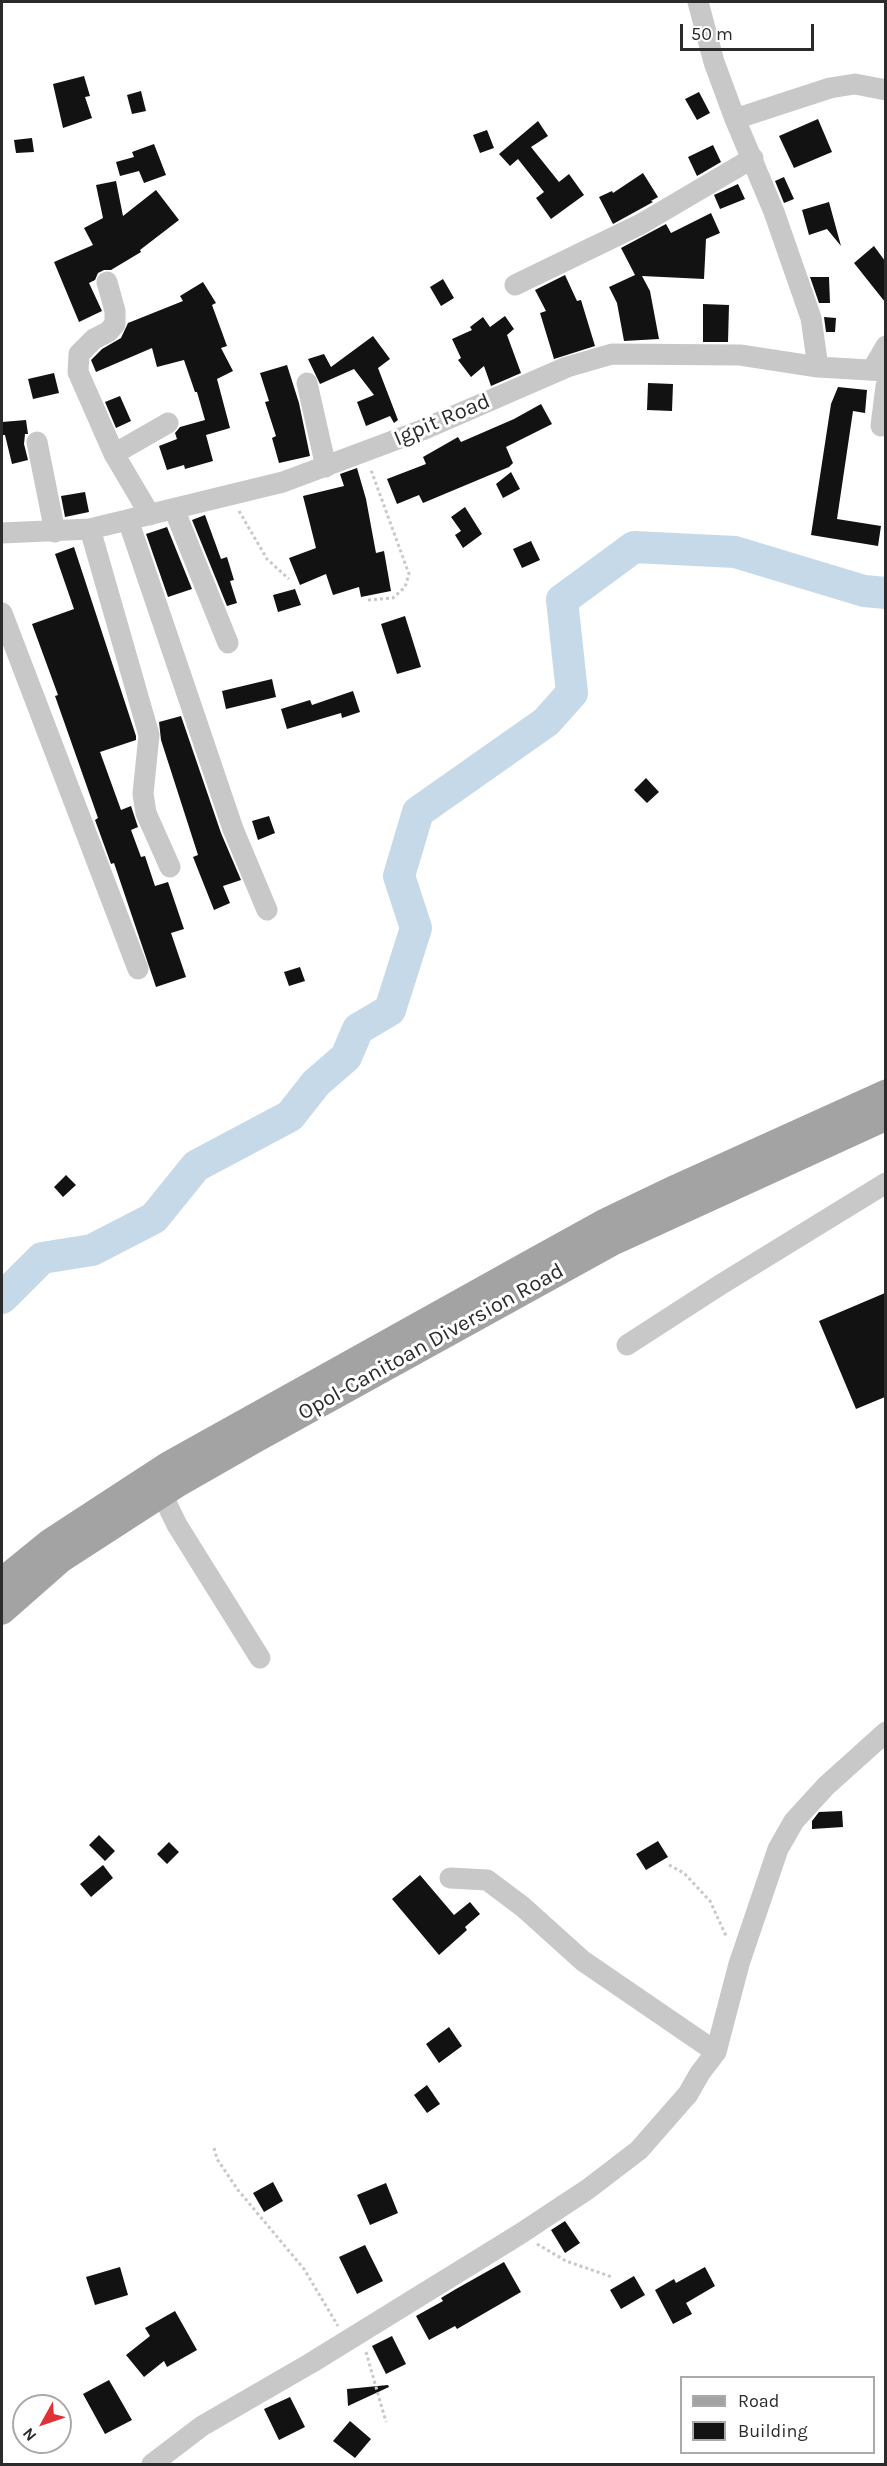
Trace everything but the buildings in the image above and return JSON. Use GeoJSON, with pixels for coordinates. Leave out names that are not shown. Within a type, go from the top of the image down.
{"type":"FeatureCollection","features":[{"type":"Feature","properties":{"kind":"main road","name":"Opol-Canitoan Diversion Road"},"geometry":{"type":"LineString","coordinates":[[2,1581],[50,1542],[168,1465],[453,1305],[603,1223],[885,1093]]}},
{"type":"Feature","properties":{"kind":"main road","name":"Opol-Canitoan Diversion Road"},"geometry":{"type":"LineString","coordinates":[[2,1611],[60,1560],[162,1494],[267,1433],[613,1242],[885,1117]]}},
{"type":"Feature","properties":{"kind":"street"},"geometry":{"type":"LineString","coordinates":[[698,2],[714,62],[774,212],[811,318],[818,367]]}},
{"type":"Feature","properties":{"kind":"street"},"geometry":{"type":"LineString","coordinates":[[735,119],[830,88],[855,84],[885,90]]}},
{"type":"Feature","properties":{"kind":"street"},"geometry":{"type":"LineString","coordinates":[[516,285],[650,219],[753,158]]}},
{"type":"Feature","properties":{"kind":"street"},"geometry":{"type":"LineString","coordinates":[[107,282],[115,311],[115,324],[108,332],[83,348],[77,359],[78,372],[114,454],[150,515]]}},
{"type":"Feature","properties":{"kind":"street"},"geometry":{"type":"LineString","coordinates":[[881,426],[881,376],[885,346]]}},
{"type":"Feature","properties":{"kind":"street","name":"Igpit Road"},"geometry":{"type":"LineString","coordinates":[[2,533],[90,529],[283,482],[364,452],[567,367],[612,354],[656,352],[740,356],[881,376]]}},
{"type":"Feature","properties":{"kind":"street"},"geometry":{"type":"LineString","coordinates":[[307,383],[326,467]]}},
{"type":"Feature","properties":{"kind":"street"},"geometry":{"type":"LineString","coordinates":[[114,454],[168,423]]}},
{"type":"Feature","properties":{"kind":"street"},"geometry":{"type":"LineString","coordinates":[[37,442],[55,532]]}},
{"type":"Feature","properties":{"kind":"street"},"geometry":{"type":"LineString","coordinates":[[174,509],[228,643]]}},
{"type":"Feature","properties":{"kind":"street"},"geometry":{"type":"LineString","coordinates":[[128,520],[233,829],[267,910]]}},
{"type":"Feature","properties":{"kind":"street"},"geometry":{"type":"LineString","coordinates":[[90,529],[149,735],[143,794],[146,813],[170,867]]}},
{"type":"Feature","properties":{"kind":"street"},"geometry":{"type":"LineString","coordinates":[[2,614],[138,969]]}},
{"type":"Feature","properties":{"kind":"street"},"geometry":{"type":"LineString","coordinates":[[627,1345],[885,1183]]}},
{"type":"Feature","properties":{"kind":"street"},"geometry":{"type":"LineString","coordinates":[[162,1494],[177,1525],[260,1658]]}},
{"type":"Feature","properties":{"kind":"street"},"geometry":{"type":"LineString","coordinates":[[152,2464],[202,2426],[520,2234],[588,2189],[639,2150],[688,2094],[716,2052],[739,1964],[778,1849],[794,1821],[826,1786],[885,1732]]}},
{"type":"Feature","properties":{"kind":"street"},"geometry":{"type":"LineString","coordinates":[[450,1878],[487,1880],[523,1907],[583,1961],[716,2052]]}},
{"type":"Feature","properties":{"kind":"path"},"geometry":{"type":"LineString","coordinates":[[364,452],[409,574],[405,587],[393,598],[368,600]]}},
{"type":"Feature","properties":{"kind":"path"},"geometry":{"type":"LineString","coordinates":[[231,494],[267,559],[289,579]]}},
{"type":"Feature","properties":{"kind":"path"},"geometry":{"type":"LineString","coordinates":[[669,1865],[684,1873],[710,1901],[739,1964]]}},
{"type":"Feature","properties":{"kind":"path"},"geometry":{"type":"LineString","coordinates":[[213,2148],[217,2159],[238,2190],[304,2269],[353,2336],[386,2422]]}},
{"type":"Feature","properties":{"kind":"path"},"geometry":{"type":"LineString","coordinates":[[520,2234],[566,2261],[612,2277]]}},
{"type":"Feature","properties":{"kind":"waterway"},"geometry":{"type":"LineString","coordinates":[[2,1298],[42,1258],[92,1250],[154,1218],[196,1166],[290,1116],[316,1083],[346,1057],[358,1029],[390,1010],[416,928],[399,876],[418,812],[546,722],[572,693],[562,600],[634,547],[735,552],[864,591],[886,593]]}}]}
